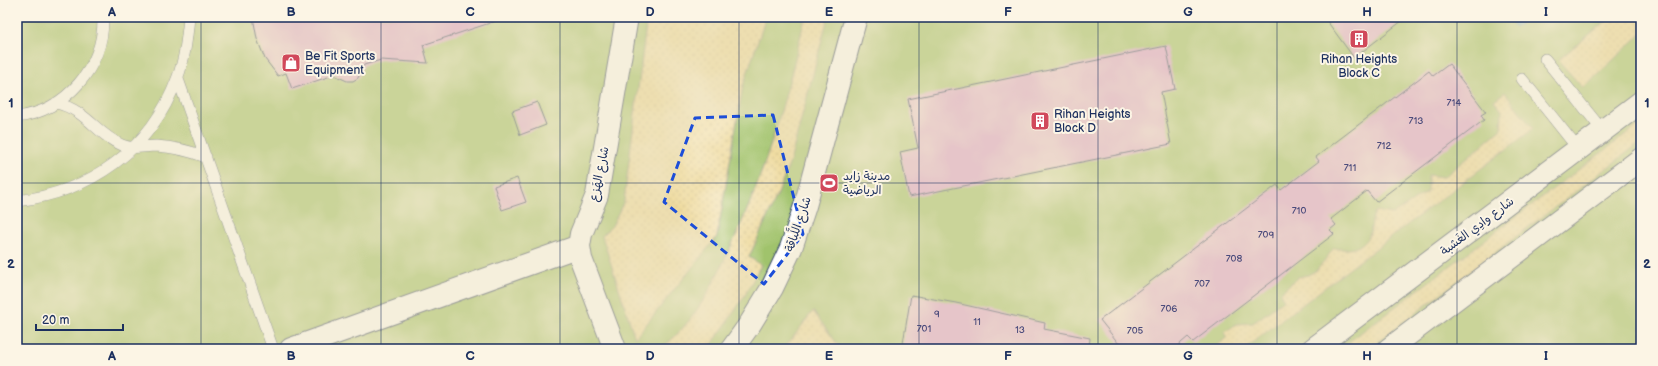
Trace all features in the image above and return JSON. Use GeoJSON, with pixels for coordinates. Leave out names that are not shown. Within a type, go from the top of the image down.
{"type":"FeatureCollection","features":[{"type":"Feature","properties":{"kind":"street","name":"شارع الهَزع"},"geometry":{"type":"LineString","coordinates":[[579,246],[582,234],[598,195],[627,17]]}},
{"type":"Feature","properties":{"kind":"street","name":"شارع اللَّباقة"},"geometry":{"type":"LineString","coordinates":[[732,349],[750,324],[772,288],[791,248],[805,206],[856,17]]}},
{"type":"Feature","properties":{"kind":"street","name":"شارع وادِي الغَشبة"},"geometry":{"type":"LineString","coordinates":[[1313,349],[1641,102]]}},
{"type":"Feature","properties":{"kind":"street"},"geometry":{"type":"LineString","coordinates":[[1389,349],[1641,159]]}},
{"type":"Feature","properties":{"kind":"street"},"geometry":{"type":"LineString","coordinates":[[291,349],[579,246],[581,259],[615,349]]}},
{"type":"Feature","properties":{"kind":"lane"},"geometry":{"type":"LineString","coordinates":[[17,117],[38,112],[56,103],[74,89],[89,71],[98,50],[103,28],[103,17]]}},
{"type":"Feature","properties":{"kind":"lane"},"geometry":{"type":"LineString","coordinates":[[17,200],[41,198],[75,187],[106,170],[134,148],[156,121],[178,79],[186,48],[189,17]]}},
{"type":"Feature","properties":{"kind":"lane"},"geometry":{"type":"LineString","coordinates":[[1545,59],[1603,131]]}},
{"type":"Feature","properties":{"kind":"lane"},"geometry":{"type":"LineString","coordinates":[[1522,78],[1579,150]]}},
{"type":"Feature","properties":{"kind":"lane"},"geometry":{"type":"LineString","coordinates":[[178,79],[273,349]]}},
{"type":"Feature","properties":{"kind":"lane"},"geometry":{"type":"LineString","coordinates":[[56,103],[79,112],[123,146],[134,148],[154,146],[175,148],[206,157]]}},
{"type":"Feature","properties":{"kind":"highlighted area"},"geometry":{"type":"Polygon","coordinates":[[[773,115],[803,234],[764,284],[664,202],[695,118],[773,115]]]}},
{"type":"Feature","properties":{"kind":"green space","name":"مدينة زايد الرياضية"},"geometry":{"type":"Polygon","coordinates":[[[17,17],[1641,17],[1641,349],[17,349],[17,17]]]}},
{"type":"Feature","properties":{"kind":"sand"},"geometry":{"type":"Polygon","coordinates":[[[647,17],[766,17],[743,86],[717,237],[635,338],[602,236],[612,226],[624,201],[647,17]]]}},
{"type":"Feature","properties":{"kind":"sand"},"geometry":{"type":"Polygon","coordinates":[[[805,17],[828,17],[790,162],[778,194],[749,257],[761,265],[744,297],[709,349],[660,349],[683,328],[693,316],[709,290],[743,220],[764,164],[783,106],[805,17]]]}},
{"type":"Feature","properties":{"kind":"sand"},"geometry":{"type":"Polygon","coordinates":[[[1611,17],[1641,17],[1641,34],[1583,88],[1558,60],[1611,17]]]}},
{"type":"Feature","properties":{"kind":"sand"},"geometry":{"type":"Polygon","coordinates":[[[1505,92],[1533,129],[1244,349],[1205,349],[1209,346],[1218,345],[1227,337],[1224,333],[1236,324],[1253,323],[1284,300],[1280,293],[1298,277],[1308,275],[1317,270],[1334,248],[1349,249],[1359,246],[1369,235],[1376,211],[1393,214],[1428,191],[1428,175],[1444,177],[1501,129],[1502,111],[1494,100],[1505,92]]]}},
{"type":"Feature","properties":{"kind":"sand"},"geometry":{"type":"Polygon","coordinates":[[[1641,123],[1641,142],[1368,349],[1339,349],[1641,123]]]}},
{"type":"Feature","properties":{"kind":"sand"},"geometry":{"type":"Polygon","coordinates":[[[813,311],[841,349],[784,349],[813,311]]]}},
{"type":"Feature","properties":{"kind":"water"},"geometry":{"type":"Polygon","coordinates":[[[1507,17],[1529,17],[1515,28],[1507,17]]]}},
{"type":"Feature","properties":{"kind":"building"},"geometry":{"type":"Polygon","coordinates":[[[253,17],[495,17],[496,21],[423,45],[428,63],[381,60],[364,65],[358,78],[353,81],[347,81],[334,75],[292,89],[286,73],[278,76],[265,59],[257,39],[253,17]]]}},
{"type":"Feature","properties":{"kind":"building","name":"Rihan Heights Block C"},"geometry":{"type":"Polygon","coordinates":[[[1324,17],[1407,17],[1354,58],[1324,17]]]}},
{"type":"Feature","properties":{"kind":"building","name":"Rihan Heights Block D"},"geometry":{"type":"Polygon","coordinates":[[[1166,46],[1175,89],[1161,92],[1171,144],[909,197],[900,152],[918,148],[908,99],[1166,46]]]}},
{"type":"Feature","properties":{"kind":"building"},"geometry":{"type":"Polygon","coordinates":[[[1449,64],[1486,112],[1481,115],[1484,120],[1376,202],[1367,191],[1331,219],[1336,225],[1330,230],[1334,234],[1193,342],[1188,337],[1174,349],[1123,349],[1100,320],[1277,185],[1281,190],[1319,161],[1316,157],[1429,71],[1433,76],[1449,64]]]}},
{"type":"Feature","properties":{"kind":"building"},"geometry":{"type":"Polygon","coordinates":[[[537,102],[546,125],[520,135],[512,111],[537,102]]]}},
{"type":"Feature","properties":{"kind":"building"},"geometry":{"type":"Polygon","coordinates":[[[517,178],[526,202],[502,210],[494,186],[517,178]]]}},
{"type":"Feature","properties":{"kind":"building"},"geometry":{"type":"Polygon","coordinates":[[[911,295],[956,303],[1045,323],[1044,329],[1090,338],[1089,349],[902,349],[911,295]]]}},
{"type":"Feature","properties":{"kind":"place","name":"Rihan Heights Block C"},"geometry":{"type":"Point","coordinates":[1359,39]}},
{"type":"Feature","properties":{"kind":"place","name":"Be Fit Sports Equipment"},"geometry":{"type":"Point","coordinates":[291,63]}},
{"type":"Feature","properties":{"kind":"place","name":"Rihan Heights Block D"},"geometry":{"type":"Point","coordinates":[1040,121]}},
{"type":"Feature","properties":{"kind":"place","name":"مدينة زايد الرياضية"},"geometry":{"type":"Point","coordinates":[829,183]}}]}
